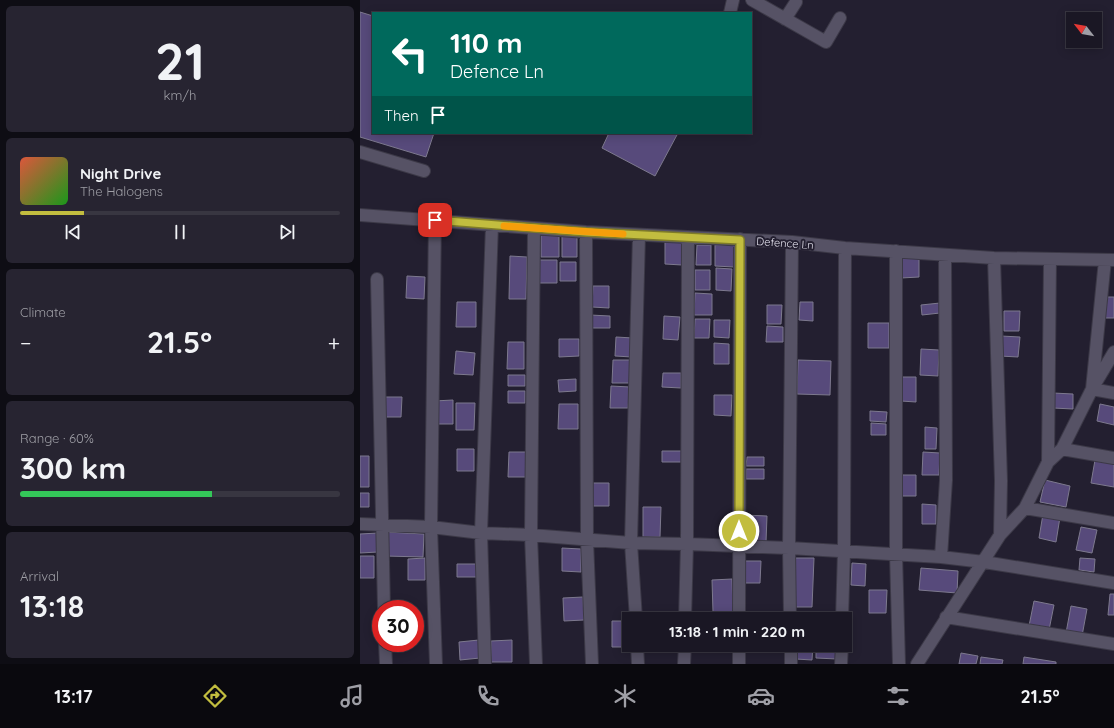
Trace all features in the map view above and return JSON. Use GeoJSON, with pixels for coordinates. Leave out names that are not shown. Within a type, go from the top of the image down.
{"type":"FeatureCollection","features":[{"type":"Feature","properties":{"kind":"street"},"geometry":{"type":"LineString","coordinates":[[730,12],[733,0]]}},
{"type":"Feature","properties":{"kind":"street"},"geometry":{"type":"LineString","coordinates":[[752,0],[826,42],[840,18]]}},
{"type":"Feature","properties":{"kind":"street"},"geometry":{"type":"LineString","coordinates":[[785,19],[796,2]]}},
{"type":"Feature","properties":{"kind":"street"},"geometry":{"type":"LineString","coordinates":[[360,152],[424,171]]}},
{"type":"Feature","properties":{"kind":"street","name":"Defence Ln"},"geometry":{"type":"LineString","coordinates":[[360,215],[586,232],[792,242],[845,248],[994,258],[1109,260]]}},
{"type":"Feature","properties":{"kind":"street"},"geometry":{"type":"LineString","coordinates":[[435,220],[431,528],[436,664]]}},
{"type":"Feature","properties":{"kind":"street"},"geometry":{"type":"LineString","coordinates":[[485,664],[481,533],[492,225]]}},
{"type":"Feature","properties":{"kind":"street"},"geometry":{"type":"LineString","coordinates":[[534,228],[531,535],[536,664]]}},
{"type":"Feature","properties":{"kind":"street"},"geometry":{"type":"LineString","coordinates":[[586,232],[587,540],[592,664]]}},
{"type":"Feature","properties":{"kind":"street"},"geometry":{"type":"LineString","coordinates":[[636,612],[631,543],[639,235]]}},
{"type":"Feature","properties":{"kind":"street"},"geometry":{"type":"LineString","coordinates":[[685,612],[687,544],[688,238]]}},
{"type":"Feature","properties":{"kind":"street"},"geometry":{"type":"LineString","coordinates":[[739,612],[740,240]]}},
{"type":"Feature","properties":{"kind":"street"},"geometry":{"type":"LineString","coordinates":[[790,612],[789,548],[792,242]]}},
{"type":"Feature","properties":{"kind":"street"},"geometry":{"type":"LineString","coordinates":[[842,612],[844,551],[845,248]]}},
{"type":"Feature","properties":{"kind":"street"},"geometry":{"type":"LineString","coordinates":[[896,251],[896,554],[899,664]]}},
{"type":"Feature","properties":{"kind":"street"},"geometry":{"type":"LineString","coordinates":[[941,557],[946,480],[945,254]]}},
{"type":"Feature","properties":{"kind":"street"},"geometry":{"type":"LineString","coordinates":[[994,258],[1001,481],[1000,535]]}},
{"type":"Feature","properties":{"kind":"street"},"geometry":{"type":"LineString","coordinates":[[1048,462],[1050,259]]}},
{"type":"Feature","properties":{"kind":"street"},"geometry":{"type":"LineString","coordinates":[[1092,389],[1109,260]]}},
{"type":"Feature","properties":{"kind":"street"},"geometry":{"type":"LineString","coordinates":[[377,279],[384,600]]}},
{"type":"Feature","properties":{"kind":"street"},"geometry":{"type":"LineString","coordinates":[[917,664],[1000,535],[1026,508],[1048,462],[1062,449],[1092,389],[1114,352]]}},
{"type":"Feature","properties":{"kind":"street"},"geometry":{"type":"LineString","coordinates":[[1092,389],[1114,394]]}},
{"type":"Feature","properties":{"kind":"street"},"geometry":{"type":"LineString","coordinates":[[1062,449],[1114,458]]}},
{"type":"Feature","properties":{"kind":"street"},"geometry":{"type":"LineString","coordinates":[[1026,508],[1114,523]]}},
{"type":"Feature","properties":{"kind":"street"},"geometry":{"type":"LineString","coordinates":[[360,524],[631,543],[789,548],[941,557],[984,562],[1114,583]]}},
{"type":"Feature","properties":{"kind":"street"},"geometry":{"type":"LineString","coordinates":[[946,617],[1114,644]]}},
{"type":"Feature","properties":{"kind":"street"},"geometry":{"type":"LineString","coordinates":[[385,652],[386,664]]}},
{"type":"Feature","properties":{"kind":"street"},"geometry":{"type":"LineString","coordinates":[[637,652],[638,664]]}},
{"type":"Feature","properties":{"kind":"street"},"geometry":{"type":"LineString","coordinates":[[684,664],[685,652]]}},
{"type":"Feature","properties":{"kind":"street"},"geometry":{"type":"LineString","coordinates":[[738,664],[739,652]]}},
{"type":"Feature","properties":{"kind":"street"},"geometry":{"type":"LineString","coordinates":[[791,652],[791,664]]}},
{"type":"Feature","properties":{"kind":"street"},"geometry":{"type":"LineString","coordinates":[[841,664],[842,652]]}},
{"type":"Feature","properties":{"kind":"building"},"geometry":{"type":"Polygon","coordinates":[[[360,12],[372,16],[372,134],[434,134],[426,157],[360,137],[360,12]]]}},
{"type":"Feature","properties":{"kind":"building"},"geometry":{"type":"Polygon","coordinates":[[[609,134],[677,134],[655,176],[602,148],[609,134]]]}},
{"type":"Feature","properties":{"kind":"building"},"geometry":{"type":"Polygon","coordinates":[[[541,234],[559,234],[559,257],[541,257],[541,234]]]}},
{"type":"Feature","properties":{"kind":"building"},"geometry":{"type":"Polygon","coordinates":[[[562,235],[577,235],[577,257],[562,257],[562,235]]]}},
{"type":"Feature","properties":{"kind":"building"},"geometry":{"type":"Polygon","coordinates":[[[665,242],[682,242],[682,265],[665,264],[665,242]]]}},
{"type":"Feature","properties":{"kind":"building"},"geometry":{"type":"Polygon","coordinates":[[[697,245],[711,245],[711,265],[696,265],[697,245]]]}},
{"type":"Feature","properties":{"kind":"building"},"geometry":{"type":"Polygon","coordinates":[[[715,245],[735,245],[734,267],[715,266],[715,245]]]}},
{"type":"Feature","properties":{"kind":"building"},"geometry":{"type":"Polygon","coordinates":[[[919,253],[919,277],[901,278],[900,254],[919,253]]]}},
{"type":"Feature","properties":{"kind":"building"},"geometry":{"type":"Polygon","coordinates":[[[510,256],[527,257],[526,299],[509,299],[510,256]]]}},
{"type":"Feature","properties":{"kind":"building"},"geometry":{"type":"Polygon","coordinates":[[[538,260],[557,260],[557,283],[538,283],[538,260]]]}},
{"type":"Feature","properties":{"kind":"building"},"geometry":{"type":"Polygon","coordinates":[[[560,262],[576,262],[576,281],[560,281],[560,262]]]}},
{"type":"Feature","properties":{"kind":"building"},"geometry":{"type":"Polygon","coordinates":[[[716,268],[732,269],[731,291],[716,290],[716,268]]]}},
{"type":"Feature","properties":{"kind":"building"},"geometry":{"type":"Polygon","coordinates":[[[695,270],[710,270],[710,290],[695,290],[695,270]]]}},
{"type":"Feature","properties":{"kind":"building"},"geometry":{"type":"Polygon","coordinates":[[[407,276],[425,277],[424,299],[406,298],[407,276]]]}},
{"type":"Feature","properties":{"kind":"building"},"geometry":{"type":"Polygon","coordinates":[[[593,286],[609,286],[609,308],[592,307],[593,286]]]}},
{"type":"Feature","properties":{"kind":"building"},"geometry":{"type":"Polygon","coordinates":[[[695,293],[712,294],[712,315],[694,315],[695,293]]]}},
{"type":"Feature","properties":{"kind":"building"},"geometry":{"type":"Polygon","coordinates":[[[1105,297],[1114,297],[1114,318],[1104,318],[1105,297]]]}},
{"type":"Feature","properties":{"kind":"building"},"geometry":{"type":"Polygon","coordinates":[[[457,302],[476,302],[476,327],[456,327],[457,302]]]}},
{"type":"Feature","properties":{"kind":"building"},"geometry":{"type":"Polygon","coordinates":[[[800,302],[813,302],[813,321],[799,320],[800,302]]]}},
{"type":"Feature","properties":{"kind":"building"},"geometry":{"type":"Polygon","coordinates":[[[940,303],[940,313],[922,315],[921,305],[940,303]]]}},
{"type":"Feature","properties":{"kind":"building"},"geometry":{"type":"Polygon","coordinates":[[[767,305],[782,305],[781,324],[767,324],[767,305]]]}},
{"type":"Feature","properties":{"kind":"building"},"geometry":{"type":"Polygon","coordinates":[[[1004,311],[1020,311],[1019,331],[1004,331],[1004,311]]]}},
{"type":"Feature","properties":{"kind":"building"},"geometry":{"type":"Polygon","coordinates":[[[590,315],[610,316],[610,328],[590,328],[590,315]]]}},
{"type":"Feature","properties":{"kind":"building"},"geometry":{"type":"Polygon","coordinates":[[[664,316],[680,317],[678,340],[663,339],[664,316]]]}},
{"type":"Feature","properties":{"kind":"building"},"geometry":{"type":"Polygon","coordinates":[[[695,319],[710,319],[709,338],[694,338],[695,319]]]}},
{"type":"Feature","properties":{"kind":"building"},"geometry":{"type":"Polygon","coordinates":[[[714,320],[730,320],[729,338],[714,337],[714,320]]]}},
{"type":"Feature","properties":{"kind":"building"},"geometry":{"type":"Polygon","coordinates":[[[868,323],[889,323],[889,348],[868,348],[868,323]]]}},
{"type":"Feature","properties":{"kind":"building"},"geometry":{"type":"Polygon","coordinates":[[[767,326],[783,327],[783,342],[766,342],[767,326]]]}},
{"type":"Feature","properties":{"kind":"building"},"geometry":{"type":"Polygon","coordinates":[[[1001,336],[1020,337],[1018,357],[1000,356],[1001,336]]]}},
{"type":"Feature","properties":{"kind":"building"},"geometry":{"type":"Polygon","coordinates":[[[616,337],[633,338],[632,357],[615,356],[616,337]]]}},
{"type":"Feature","properties":{"kind":"building"},"geometry":{"type":"Polygon","coordinates":[[[559,339],[579,339],[579,356],[559,357],[559,339]]]}},
{"type":"Feature","properties":{"kind":"building"},"geometry":{"type":"Polygon","coordinates":[[[508,342],[524,342],[524,369],[507,369],[508,342]]]}},
{"type":"Feature","properties":{"kind":"building"},"geometry":{"type":"Polygon","coordinates":[[[714,343],[729,344],[729,364],[714,364],[714,343]]]}},
{"type":"Feature","properties":{"kind":"building"},"geometry":{"type":"Polygon","coordinates":[[[921,349],[939,350],[938,376],[920,375],[921,349]]]}},
{"type":"Feature","properties":{"kind":"building"},"geometry":{"type":"Polygon","coordinates":[[[456,351],[475,353],[473,375],[454,374],[456,351]]]}},
{"type":"Feature","properties":{"kind":"building"},"geometry":{"type":"Polygon","coordinates":[[[613,360],[630,360],[630,383],[612,383],[613,360]]]}},
{"type":"Feature","properties":{"kind":"building"},"geometry":{"type":"Polygon","coordinates":[[[798,360],[831,361],[830,395],[797,394],[798,360]]]}},
{"type":"Feature","properties":{"kind":"building"},"geometry":{"type":"Polygon","coordinates":[[[663,373],[681,373],[681,388],[662,387],[663,373]]]}},
{"type":"Feature","properties":{"kind":"building"},"geometry":{"type":"Polygon","coordinates":[[[508,375],[525,375],[525,386],[508,386],[508,375]]]}},
{"type":"Feature","properties":{"kind":"building"},"geometry":{"type":"Polygon","coordinates":[[[901,377],[916,377],[916,402],[901,401],[901,377]]]}},
{"type":"Feature","properties":{"kind":"building"},"geometry":{"type":"Polygon","coordinates":[[[576,379],[576,391],[559,392],[558,380],[576,379]]]}},
{"type":"Feature","properties":{"kind":"building"},"geometry":{"type":"Polygon","coordinates":[[[611,386],[630,387],[628,408],[610,408],[611,386]]]}},
{"type":"Feature","properties":{"kind":"building"},"geometry":{"type":"Polygon","coordinates":[[[508,391],[525,391],[525,403],[508,403],[508,391]]]}},
{"type":"Feature","properties":{"kind":"building"},"geometry":{"type":"Polygon","coordinates":[[[1053,393],[1073,394],[1073,409],[1053,408],[1053,393]]]}},
{"type":"Feature","properties":{"kind":"building"},"geometry":{"type":"Polygon","coordinates":[[[714,395],[732,395],[731,416],[714,415],[714,395]]]}},
{"type":"Feature","properties":{"kind":"building"},"geometry":{"type":"Polygon","coordinates":[[[383,397],[402,397],[401,417],[383,417],[383,397]]]}},
{"type":"Feature","properties":{"kind":"building"},"geometry":{"type":"Polygon","coordinates":[[[453,400],[453,424],[434,424],[434,401],[453,400]]]}},
{"type":"Feature","properties":{"kind":"building"},"geometry":{"type":"Polygon","coordinates":[[[456,403],[475,403],[474,430],[456,430],[456,403]]]}},
{"type":"Feature","properties":{"kind":"building"},"geometry":{"type":"Polygon","coordinates":[[[559,404],[578,404],[578,429],[558,429],[559,404]]]}},
{"type":"Feature","properties":{"kind":"building"},"geometry":{"type":"Polygon","coordinates":[[[1100,404],[1114,407],[1114,425],[1097,421],[1100,404]]]}},
{"type":"Feature","properties":{"kind":"building"},"geometry":{"type":"Polygon","coordinates":[[[870,411],[887,412],[886,422],[870,421],[870,411]]]}},
{"type":"Feature","properties":{"kind":"building"},"geometry":{"type":"Polygon","coordinates":[[[871,423],[886,424],[886,435],[871,435],[871,423]]]}},
{"type":"Feature","properties":{"kind":"building"},"geometry":{"type":"Polygon","coordinates":[[[925,427],[937,428],[936,449],[925,449],[925,427]]]}},
{"type":"Feature","properties":{"kind":"building"},"geometry":{"type":"Polygon","coordinates":[[[457,449],[474,449],[474,471],[457,471],[457,449]]]}},
{"type":"Feature","properties":{"kind":"building"},"geometry":{"type":"Polygon","coordinates":[[[662,451],[682,451],[682,462],[662,462],[662,451]]]}},
{"type":"Feature","properties":{"kind":"building"},"geometry":{"type":"Polygon","coordinates":[[[509,452],[526,452],[526,477],[508,477],[509,452]]]}},
{"type":"Feature","properties":{"kind":"building"},"geometry":{"type":"Polygon","coordinates":[[[923,452],[940,453],[939,475],[922,475],[923,452]]]}},
{"type":"Feature","properties":{"kind":"building"},"geometry":{"type":"Polygon","coordinates":[[[360,456],[369,456],[369,487],[360,487],[360,456]]]}},
{"type":"Feature","properties":{"kind":"building"},"geometry":{"type":"Polygon","coordinates":[[[747,457],[764,457],[764,466],[746,466],[747,457]]]}},
{"type":"Feature","properties":{"kind":"building"},"geometry":{"type":"Polygon","coordinates":[[[1095,460],[1114,464],[1114,487],[1091,483],[1095,460]]]}},
{"type":"Feature","properties":{"kind":"building"},"geometry":{"type":"Polygon","coordinates":[[[746,469],[764,469],[764,479],[746,479],[746,469]]]}},
{"type":"Feature","properties":{"kind":"building"},"geometry":{"type":"Polygon","coordinates":[[[902,475],[916,475],[916,496],[901,496],[902,475]]]}},
{"type":"Feature","properties":{"kind":"building"},"geometry":{"type":"Polygon","coordinates":[[[1045,480],[1070,486],[1066,507],[1040,502],[1045,480]]]}},
{"type":"Feature","properties":{"kind":"building"},"geometry":{"type":"Polygon","coordinates":[[[592,483],[609,483],[609,506],[592,506],[592,483]]]}},
{"type":"Feature","properties":{"kind":"building"},"geometry":{"type":"Polygon","coordinates":[[[360,493],[369,493],[369,507],[360,507],[360,493]]]}},
{"type":"Feature","properties":{"kind":"building"},"geometry":{"type":"Polygon","coordinates":[[[922,504],[936,505],[936,524],[922,524],[922,504]]]}},
{"type":"Feature","properties":{"kind":"building"},"geometry":{"type":"Polygon","coordinates":[[[643,507],[661,507],[660,537],[643,537],[643,507]]]}},
{"type":"Feature","properties":{"kind":"building"},"geometry":{"type":"Polygon","coordinates":[[[1043,514],[1060,517],[1056,542],[1039,538],[1043,514]]]}},
{"type":"Feature","properties":{"kind":"building"},"geometry":{"type":"Polygon","coordinates":[[[744,515],[767,516],[766,542],[743,541],[744,515]]]}},
{"type":"Feature","properties":{"kind":"building"},"geometry":{"type":"Polygon","coordinates":[[[1081,527],[1097,530],[1092,553],[1076,550],[1081,527]]]}},
{"type":"Feature","properties":{"kind":"building"},"geometry":{"type":"Polygon","coordinates":[[[386,532],[424,534],[423,557],[385,556],[386,532]]]}},
{"type":"Feature","properties":{"kind":"building"},"geometry":{"type":"Polygon","coordinates":[[[378,533],[378,552],[360,553],[360,534],[378,533]]]}},
{"type":"Feature","properties":{"kind":"building"},"geometry":{"type":"Polygon","coordinates":[[[562,548],[581,549],[581,572],[562,571],[562,548]]]}},
{"type":"Feature","properties":{"kind":"building"},"geometry":{"type":"Polygon","coordinates":[[[360,556],[374,556],[374,578],[360,578],[360,556]]]}},
{"type":"Feature","properties":{"kind":"building"},"geometry":{"type":"Polygon","coordinates":[[[425,558],[425,580],[408,580],[408,559],[425,558]]]}},
{"type":"Feature","properties":{"kind":"building"},"geometry":{"type":"Polygon","coordinates":[[[795,558],[814,558],[812,607],[794,607],[795,558]]]}},
{"type":"Feature","properties":{"kind":"building"},"geometry":{"type":"Polygon","coordinates":[[[1080,558],[1095,559],[1094,572],[1079,570],[1080,558]]]}},
{"type":"Feature","properties":{"kind":"building"},"geometry":{"type":"Polygon","coordinates":[[[744,561],[761,561],[760,583],[743,583],[744,561]]]}},
{"type":"Feature","properties":{"kind":"building"},"geometry":{"type":"Polygon","coordinates":[[[852,563],[866,564],[865,586],[851,585],[852,563]]]}},
{"type":"Feature","properties":{"kind":"building"},"geometry":{"type":"Polygon","coordinates":[[[457,564],[479,564],[479,577],[457,577],[457,564]]]}},
{"type":"Feature","properties":{"kind":"building"},"geometry":{"type":"Polygon","coordinates":[[[921,568],[958,571],[957,593],[919,590],[921,568]]]}},
{"type":"Feature","properties":{"kind":"building"},"geometry":{"type":"Polygon","coordinates":[[[732,579],[733,612],[713,612],[712,580],[732,579]]]}},
{"type":"Feature","properties":{"kind":"building"},"geometry":{"type":"Polygon","coordinates":[[[869,590],[887,590],[886,613],[869,613],[869,590]]]}},
{"type":"Feature","properties":{"kind":"building"},"geometry":{"type":"Polygon","coordinates":[[[1110,594],[1114,594],[1114,615],[1108,615],[1110,594]]]}},
{"type":"Feature","properties":{"kind":"building"},"geometry":{"type":"Polygon","coordinates":[[[583,597],[584,620],[564,621],[563,598],[583,597]]]}},
{"type":"Feature","properties":{"kind":"building"},"geometry":{"type":"Polygon","coordinates":[[[1034,601],[1054,605],[1049,630],[1029,626],[1034,601]]]}},
{"type":"Feature","properties":{"kind":"building"},"geometry":{"type":"Polygon","coordinates":[[[1071,606],[1087,609],[1082,636],[1066,633],[1071,606]]]}},
{"type":"Feature","properties":{"kind":"building"},"geometry":{"type":"Polygon","coordinates":[[[612,621],[622,621],[622,647],[612,647],[612,621]]]}},
{"type":"Feature","properties":{"kind":"building"},"geometry":{"type":"Polygon","coordinates":[[[479,640],[480,658],[460,660],[459,642],[479,640]]]}},
{"type":"Feature","properties":{"kind":"building"},"geometry":{"type":"Polygon","coordinates":[[[512,640],[512,662],[491,662],[491,641],[512,640]]]}},
{"type":"Feature","properties":{"kind":"building"},"geometry":{"type":"Polygon","coordinates":[[[796,652],[813,652],[812,660],[796,659],[796,652]]]}},
{"type":"Feature","properties":{"kind":"building"},"geometry":{"type":"Polygon","coordinates":[[[816,652],[837,652],[837,659],[816,658],[816,652]]]}},
{"type":"Feature","properties":{"kind":"building"},"geometry":{"type":"Polygon","coordinates":[[[961,653],[978,656],[976,664],[959,664],[961,653]]]}},
{"type":"Feature","properties":{"kind":"building"},"geometry":{"type":"Polygon","coordinates":[[[981,657],[1003,660],[1002,664],[980,664],[981,657]]]}},
{"type":"Feature","properties":{"kind":"building"},"geometry":{"type":"Polygon","coordinates":[[[1024,657],[1056,662],[1056,664],[1023,664],[1024,657]]]}},
{"type":"Feature","properties":{"kind":"slow traffic"},"geometry":{"type":"LineString","coordinates":[[504,226],[623,234]]}},
{"type":"Feature","properties":{"kind":"route"},"geometry":{"type":"LineString","coordinates":[[435,220],[586,232],[740,240],[739,531]]}}]}
